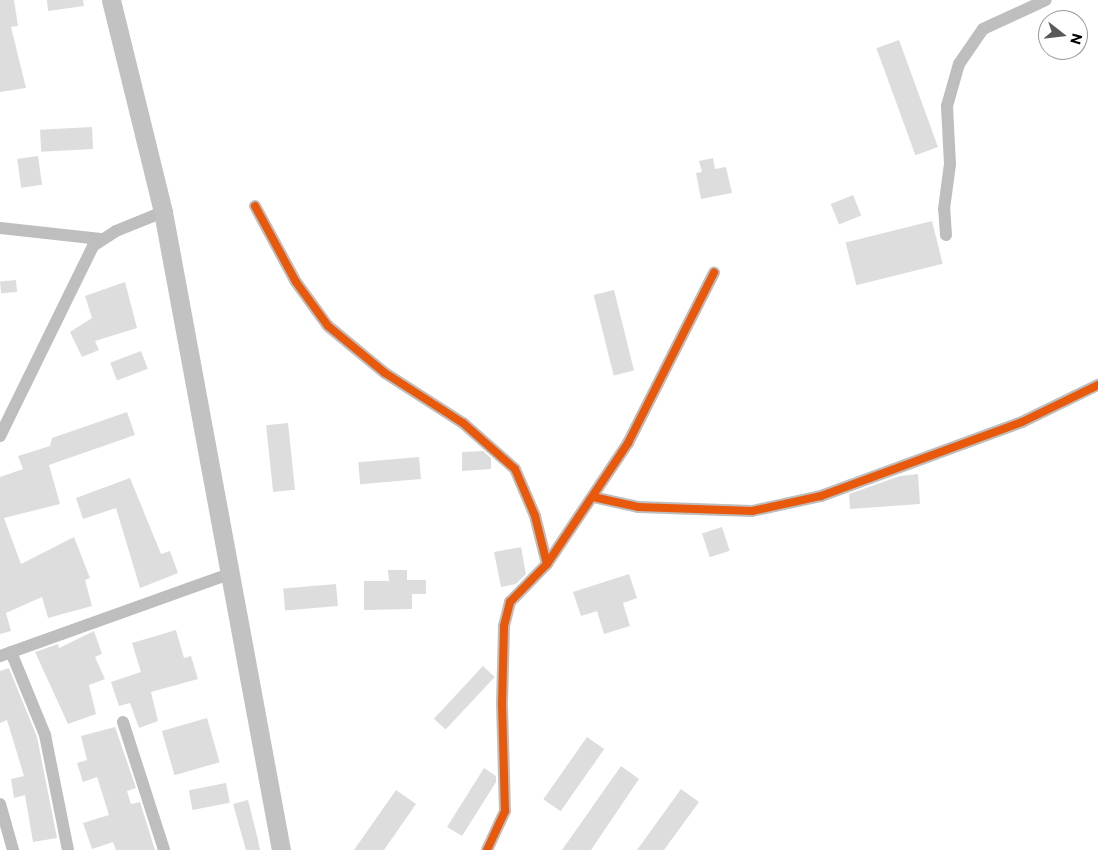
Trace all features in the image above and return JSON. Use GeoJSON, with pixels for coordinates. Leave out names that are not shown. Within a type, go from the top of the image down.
{"type":"FeatureCollection","features":[{"type":"Feature","properties":{"kind":"main road"},"geometry":{"type":"LineString","coordinates":[[111,0],[163,212],[232,573],[281,850]]}},
{"type":"Feature","properties":{"kind":"street"},"geometry":{"type":"LineString","coordinates":[[946,235],[944,209],[950,164],[947,106],[959,64],[983,29],[1046,0]]}},
{"type":"Feature","properties":{"kind":"street"},"geometry":{"type":"LineString","coordinates":[[256,206],[296,282],[328,326],[384,373],[463,423],[515,469],[536,516],[547,564]]}},
{"type":"Feature","properties":{"kind":"street"},"geometry":{"type":"LineString","coordinates":[[0,228],[100,239],[163,212]]}},
{"type":"Feature","properties":{"kind":"street"},"geometry":{"type":"LineString","coordinates":[[0,436],[71,284],[100,239]]}},
{"type":"Feature","properties":{"kind":"street"},"geometry":{"type":"LineString","coordinates":[[487,850],[505,811],[504,626],[510,602],[547,564],[628,443],[714,273]]}},
{"type":"Feature","properties":{"kind":"street"},"geometry":{"type":"LineString","coordinates":[[593,497],[638,507],[752,511],[821,496],[1022,422],[1098,385]]}},
{"type":"Feature","properties":{"kind":"street"},"geometry":{"type":"LineString","coordinates":[[68,850],[45,736],[5,654],[232,573]]}},
{"type":"Feature","properties":{"kind":"street"},"geometry":{"type":"LineString","coordinates":[[123,722],[164,850]]}},
{"type":"Feature","properties":{"kind":"street"},"geometry":{"type":"LineString","coordinates":[[0,804],[13,850]]}},
{"type":"Feature","properties":{"kind":"building"},"geometry":{"type":"Polygon","coordinates":[[[0,0],[14,0],[18,26],[11,27],[26,88],[0,92],[0,0]]]}},
{"type":"Feature","properties":{"kind":"building"},"geometry":{"type":"Polygon","coordinates":[[[47,0],[83,0],[84,6],[48,11],[47,0]]]}},
{"type":"Feature","properties":{"kind":"building"},"geometry":{"type":"Polygon","coordinates":[[[899,40],[938,147],[915,155],[876,48],[899,40]]]}},
{"type":"Feature","properties":{"kind":"building"},"geometry":{"type":"Polygon","coordinates":[[[92,127],[93,149],[41,152],[40,130],[92,127]]]}},
{"type":"Feature","properties":{"kind":"building"},"geometry":{"type":"Polygon","coordinates":[[[38,156],[42,185],[21,188],[17,159],[38,156]]]}},
{"type":"Feature","properties":{"kind":"building"},"geometry":{"type":"Polygon","coordinates":[[[713,158],[715,169],[726,167],[732,193],[701,199],[696,173],[702,172],[699,161],[713,158]]]}},
{"type":"Feature","properties":{"kind":"building"},"geometry":{"type":"Polygon","coordinates":[[[853,195],[861,215],[839,224],[831,204],[853,195]]]}},
{"type":"Feature","properties":{"kind":"building"},"geometry":{"type":"Polygon","coordinates":[[[932,221],[943,264],[856,285],[846,243],[932,221]]]}},
{"type":"Feature","properties":{"kind":"building"},"geometry":{"type":"Polygon","coordinates":[[[16,280],[17,292],[1,293],[0,281],[16,280]]]}},
{"type":"Feature","properties":{"kind":"building"},"geometry":{"type":"Polygon","coordinates":[[[125,282],[137,328],[95,341],[99,350],[82,357],[70,332],[92,318],[85,296],[125,282]]]}},
{"type":"Feature","properties":{"kind":"building"},"geometry":{"type":"Polygon","coordinates":[[[614,290],[634,371],[614,376],[594,295],[614,290]]]}},
{"type":"Feature","properties":{"kind":"building"},"geometry":{"type":"Polygon","coordinates":[[[141,351],[148,369],[117,381],[110,363],[141,351]]]}},
{"type":"Feature","properties":{"kind":"building"},"geometry":{"type":"Polygon","coordinates":[[[127,412],[135,435],[49,465],[60,504],[4,518],[21,564],[74,537],[90,578],[85,580],[92,606],[48,618],[42,597],[6,613],[11,631],[0,634],[0,477],[23,469],[18,456],[50,446],[52,438],[127,412]]]}},
{"type":"Feature","properties":{"kind":"building"},"geometry":{"type":"Polygon","coordinates":[[[288,423],[295,490],[273,492],[266,425],[288,423]]]}},
{"type":"Feature","properties":{"kind":"building"},"geometry":{"type":"Polygon","coordinates":[[[483,451],[491,458],[491,469],[462,471],[462,452],[483,451]]]}},
{"type":"Feature","properties":{"kind":"building"},"geometry":{"type":"Polygon","coordinates":[[[419,457],[421,479],[360,484],[358,462],[419,457]]]}},
{"type":"Feature","properties":{"kind":"building"},"geometry":{"type":"Polygon","coordinates":[[[918,474],[920,504],[850,509],[849,494],[900,476],[918,474]]]}},
{"type":"Feature","properties":{"kind":"building"},"geometry":{"type":"Polygon","coordinates":[[[130,478],[161,554],[170,551],[178,573],[140,588],[116,508],[83,519],[76,498],[130,478]]]}},
{"type":"Feature","properties":{"kind":"building"},"geometry":{"type":"Polygon","coordinates":[[[722,527],[730,551],[710,557],[702,533],[722,527]]]}},
{"type":"Feature","properties":{"kind":"building"},"geometry":{"type":"Polygon","coordinates":[[[521,547],[526,574],[516,584],[501,587],[494,552],[521,547]]]}},
{"type":"Feature","properties":{"kind":"building"},"geometry":{"type":"Polygon","coordinates":[[[388,570],[407,570],[407,580],[426,580],[426,594],[412,594],[412,609],[364,610],[364,581],[389,581],[388,570]]]}},
{"type":"Feature","properties":{"kind":"building"},"geometry":{"type":"Polygon","coordinates":[[[629,574],[637,598],[623,603],[630,626],[604,634],[597,611],[581,616],[573,592],[629,574]]]}},
{"type":"Feature","properties":{"kind":"building"},"geometry":{"type":"Polygon","coordinates":[[[336,584],[338,606],[285,611],[283,589],[336,584]]]}},
{"type":"Feature","properties":{"kind":"building"},"geometry":{"type":"Polygon","coordinates":[[[176,630],[184,658],[191,656],[198,679],[151,692],[158,721],[139,728],[130,703],[119,706],[111,682],[141,672],[132,643],[176,630]]]}},
{"type":"Feature","properties":{"kind":"building"},"geometry":{"type":"Polygon","coordinates":[[[94,631],[102,654],[95,657],[105,679],[89,685],[96,714],[68,724],[35,652],[58,644],[59,648],[94,631]]]}},
{"type":"Feature","properties":{"kind":"building"},"geometry":{"type":"Polygon","coordinates":[[[483,666],[495,677],[446,730],[434,719],[483,666]]]}},
{"type":"Feature","properties":{"kind":"building"},"geometry":{"type":"Polygon","coordinates":[[[9,668],[37,737],[57,838],[33,842],[25,795],[14,798],[11,779],[24,776],[7,720],[0,723],[0,671],[9,668]]]}},
{"type":"Feature","properties":{"kind":"building"},"geometry":{"type":"Polygon","coordinates":[[[207,718],[220,762],[175,775],[162,731],[207,718]]]}},
{"type":"Feature","properties":{"kind":"building"},"geometry":{"type":"Polygon","coordinates":[[[115,727],[136,788],[127,791],[131,804],[140,802],[155,850],[116,850],[113,842],[92,849],[83,823],[109,815],[97,777],[83,782],[77,763],[87,760],[81,736],[115,727]]]}},
{"type":"Feature","properties":{"kind":"building"},"geometry":{"type":"Polygon","coordinates":[[[587,737],[604,749],[561,811],[543,799],[587,737]]]}},
{"type":"Feature","properties":{"kind":"building"},"geometry":{"type":"Polygon","coordinates":[[[621,766],[639,779],[591,850],[562,850],[621,766]]]}},
{"type":"Feature","properties":{"kind":"building"},"geometry":{"type":"Polygon","coordinates":[[[484,768],[496,776],[496,782],[462,836],[447,827],[484,768]]]}},
{"type":"Feature","properties":{"kind":"building"},"geometry":{"type":"Polygon","coordinates":[[[226,783],[230,803],[193,810],[189,790],[226,783]]]}},
{"type":"Feature","properties":{"kind":"building"},"geometry":{"type":"Polygon","coordinates":[[[681,789],[699,802],[664,850],[637,850],[681,789]]]}},
{"type":"Feature","properties":{"kind":"building"},"geometry":{"type":"Polygon","coordinates":[[[396,790],[416,804],[384,850],[354,850],[396,790]]]}},
{"type":"Feature","properties":{"kind":"building"},"geometry":{"type":"Polygon","coordinates":[[[248,800],[260,850],[246,850],[233,804],[248,800]]]}},
{"type":"Feature","properties":{"kind":"cycle path"},"geometry":{"type":"LineString","coordinates":[[255,206],[296,282],[328,326],[385,373],[463,423],[515,469],[535,516],[547,564]]}},
{"type":"Feature","properties":{"kind":"cycle path"},"geometry":{"type":"LineString","coordinates":[[487,850],[505,811],[502,704],[504,626],[510,602],[547,564],[628,443],[714,273]]}},
{"type":"Feature","properties":{"kind":"cycle path"},"geometry":{"type":"LineString","coordinates":[[593,497],[638,507],[752,511],[821,496],[1022,422],[1098,385]]}}]}
